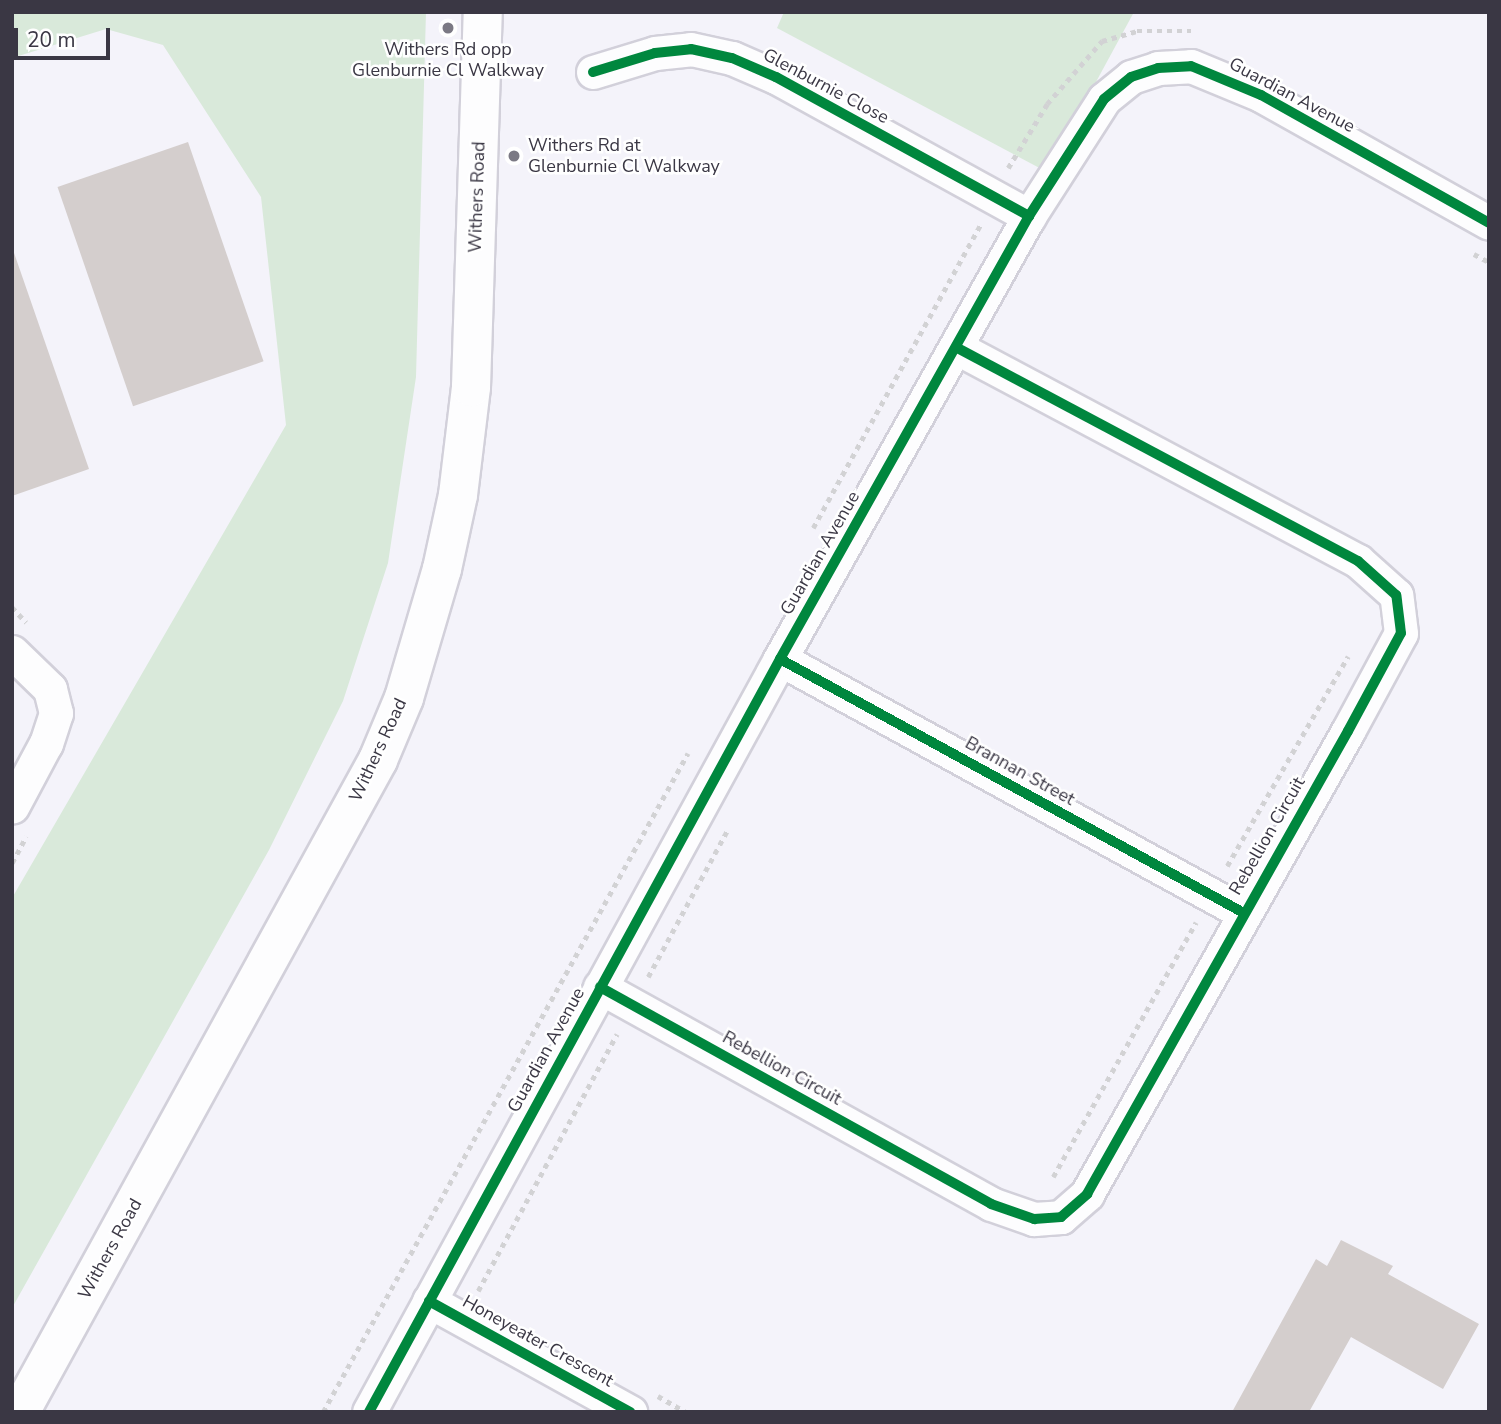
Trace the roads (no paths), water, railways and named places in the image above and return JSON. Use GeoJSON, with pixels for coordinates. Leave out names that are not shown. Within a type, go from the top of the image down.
{"type":"FeatureCollection","features":[{"type":"Feature","properties":{"kind":"main road","name":"Withers Road"},"geometry":{"type":"LineString","coordinates":[[20,1412],[378,760],[404,698],[442,569],[458,495],[469,400],[483,12]]}},
{"type":"Feature","properties":{"kind":"street","name":"Glenburnie Close"},"geometry":{"type":"LineString","coordinates":[[593,72],[655,53],[691,49],[732,58],[776,77],[1029,216]]}},
{"type":"Feature","properties":{"kind":"street","name":"Guardian Avenue"},"geometry":{"type":"LineString","coordinates":[[369,1412],[780,659],[1029,216],[1104,99],[1131,77],[1158,68],[1191,66],[1228,79],[1489,223]]}},
{"type":"Feature","properties":{"kind":"street","name":"Rebellion Circuit"},"geometry":{"type":"LineString","coordinates":[[600,987],[991,1204],[1034,1219],[1061,1217],[1087,1194],[1401,633],[1396,594],[1358,561],[957,348]]}},
{"type":"Feature","properties":{"kind":"street"},"geometry":{"type":"LineString","coordinates":[[12,652],[50,689],[56,713],[46,743],[12,807]]}},
{"type":"Feature","properties":{"kind":"street","name":"Brannan Street"},"geometry":{"type":"LineString","coordinates":[[780,659],[1212,880],[1244,913]]}},
{"type":"Feature","properties":{"kind":"street","name":"Honeyeater Crescent"},"geometry":{"type":"LineString","coordinates":[[429,1301],[630,1412]]}},
{"type":"Feature","properties":{"kind":"place","name":"Withers Rd opp Glenburnie Cl Walkway"},"geometry":{"type":"Point","coordinates":[448,28]}},
{"type":"Feature","properties":{"kind":"place","name":"Withers Rd at Glenburnie Cl Walkway"},"geometry":{"type":"Point","coordinates":[514,156]}}]}
